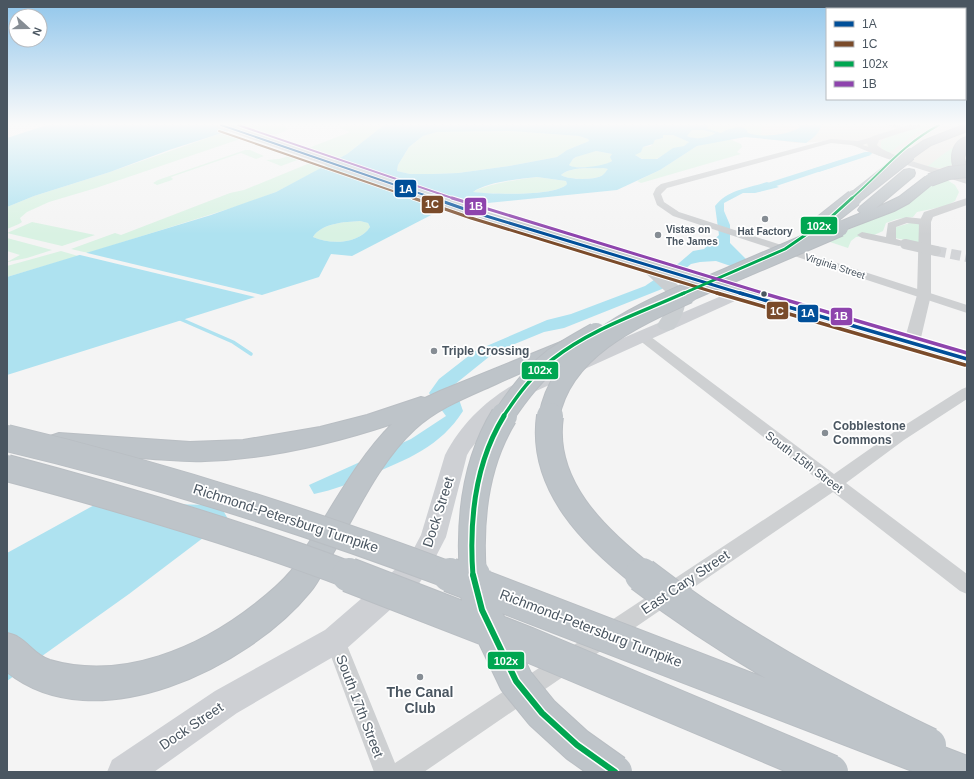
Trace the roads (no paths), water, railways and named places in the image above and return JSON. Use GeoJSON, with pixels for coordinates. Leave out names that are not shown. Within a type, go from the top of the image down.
{"type":"FeatureCollection","features":[{"type":"Feature","properties":{"kind":"highway"},"geometry":{"type":"LineString","coordinates":[[7,436],[111,447],[215,452],[262,447],[315,437],[381,420],[588,336],[785,249],[830,218],[894,161]]}},
{"type":"Feature","properties":{"kind":"highway"},"geometry":{"type":"LineString","coordinates":[[929,163],[949,173],[962,167],[963,172],[967,175]]}},
{"type":"Feature","properties":{"kind":"highway"},"geometry":{"type":"LineString","coordinates":[[844,226],[877,201],[909,173],[929,163]]}},
{"type":"Feature","properties":{"kind":"highway"},"geometry":{"type":"LineString","coordinates":[[7,649],[25,665],[48,676],[73,683],[99,684],[136,680],[166,671],[208,653],[246,631],[275,608],[289,594],[300,581],[365,475],[388,442],[406,424],[426,408],[448,396],[658,317],[844,226],[889,208],[904,200],[929,163]]}},
{"type":"Feature","properties":{"kind":"highway"},"geometry":{"type":"LineString","coordinates":[[658,317],[605,336],[565,376],[553,399],[549,420],[548,446],[554,468],[569,499],[592,529],[621,557],[664,592],[712,627],[831,697],[967,764]]}},
{"type":"Feature","properties":{"kind":"highway"},"geometry":{"type":"LineString","coordinates":[[588,336],[553,359],[533,377],[514,400],[499,424],[486,452],[474,504],[472,543],[473,575],[482,610],[516,681],[542,713],[577,745],[615,772]]}},
{"type":"Feature","properties":{"kind":"highway","name":"Richmond-Petersburg Turnpike"},"geometry":{"type":"LineString","coordinates":[[7,436],[210,492],[308,523],[445,572],[962,772]]}},
{"type":"Feature","properties":{"kind":"highway"},"geometry":{"type":"LineString","coordinates":[[7,468],[164,511],[329,567],[452,614],[831,772]]}},
{"type":"Feature","properties":{"kind":"main road"},"geometry":{"type":"LineString","coordinates":[[324,161],[471,211],[704,283],[967,359]]}},
{"type":"Feature","properties":{"kind":"main road"},"geometry":{"type":"LineString","coordinates":[[645,264],[674,292],[678,300],[676,308],[658,317]]}},
{"type":"Feature","properties":{"kind":"main road","name":"Dock Street"},"geometry":{"type":"LineString","coordinates":[[124,772],[226,702],[335,640],[408,576],[422,558],[433,537],[456,455],[468,433],[495,406],[518,391],[643,336],[658,317],[740,293]]}},
{"type":"Feature","properties":{"kind":"street","name":"Virginia Street"},"geometry":{"type":"LineString","coordinates":[[755,161],[664,186],[657,194],[660,203],[676,214],[967,309]]}},
{"type":"Feature","properties":{"kind":"street"},"geometry":{"type":"LineString","coordinates":[[912,342],[924,295],[925,222],[928,215],[966,202],[967,192],[965,187],[955,178],[929,163],[920,161]]}},
{"type":"Feature","properties":{"kind":"street"},"geometry":{"type":"LineString","coordinates":[[955,178],[967,181]]}},
{"type":"Feature","properties":{"kind":"street"},"geometry":{"type":"LineString","coordinates":[[891,241],[891,225],[906,220],[925,222]]}},
{"type":"Feature","properties":{"kind":"street"},"geometry":{"type":"LineString","coordinates":[[862,235],[936,250]]}},
{"type":"Feature","properties":{"kind":"street","name":"South 15th Street"},"geometry":{"type":"LineString","coordinates":[[643,336],[967,585]]}},
{"type":"Feature","properties":{"kind":"street","name":"East Cary Street"},"geometry":{"type":"LineString","coordinates":[[403,772],[833,483],[899,436],[967,392]]}},
{"type":"Feature","properties":{"kind":"street","name":"South 17th Street"},"geometry":{"type":"LineString","coordinates":[[335,640],[386,772]]}},
{"type":"Feature","properties":{"kind":"water"},"geometry":{"type":"Polygon","coordinates":[[[7,161],[139,161],[34,196],[7,207],[7,161]]]}},
{"type":"Feature","properties":{"kind":"water"},"geometry":{"type":"Polygon","coordinates":[[[333,161],[400,161],[397,171],[410,174],[432,174],[458,173],[534,161],[571,161],[569,165],[577,167],[590,167],[611,161],[673,161],[660,170],[617,190],[478,204],[435,213],[352,256],[331,254],[319,277],[7,375],[7,277],[211,215],[276,192],[333,161]],[[581,168],[570,170],[561,175],[575,179],[592,178],[604,174],[608,169],[581,168]],[[537,177],[494,183],[473,192],[507,194],[537,193],[560,188],[567,184],[566,181],[537,177]],[[360,221],[328,226],[317,232],[313,237],[320,240],[336,242],[352,240],[365,233],[370,227],[368,223],[360,221]]]}},
{"type":"Feature","properties":{"kind":"water"},"geometry":{"type":"Polygon","coordinates":[[[837,161],[852,161],[819,172],[813,169],[837,161]]]}},
{"type":"Feature","properties":{"kind":"water"},"geometry":{"type":"Polygon","coordinates":[[[767,182],[779,187],[755,193],[743,193],[724,203],[724,211],[730,225],[730,243],[756,267],[748,272],[716,261],[691,264],[662,289],[564,328],[544,332],[495,352],[454,385],[463,411],[454,423],[434,443],[397,464],[342,486],[314,494],[309,485],[411,439],[446,416],[429,393],[439,379],[475,351],[547,320],[571,314],[645,286],[679,263],[693,251],[704,249],[719,235],[715,206],[720,201],[738,190],[767,182]]]}},
{"type":"Feature","properties":{"kind":"water"},"geometry":{"type":"Polygon","coordinates":[[[98,503],[220,505],[228,519],[129,594],[7,681],[7,553],[98,503]]]}},
{"type":"Feature","properties":{"kind":"waterway"},"geometry":{"type":"LineString","coordinates":[[755,190],[845,161]]}},
{"type":"Feature","properties":{"kind":"waterway"},"geometry":{"type":"LineString","coordinates":[[178,318],[233,342],[251,354]]}},
{"type":"Feature","properties":{"kind":"tunnel"},"geometry":{"type":"LineString","coordinates":[[936,251],[967,257]]}},
{"type":"Feature","properties":{"kind":"place","name":"Hat Factory"},"geometry":{"type":"Point","coordinates":[765,219]}},
{"type":"Feature","properties":{"kind":"place","name":"Vistas on The James"},"geometry":{"type":"Point","coordinates":[658,235]}},
{"type":"Feature","properties":{"kind":"place","name":"Triple Crossing"},"geometry":{"type":"Point","coordinates":[434,351]}},
{"type":"Feature","properties":{"kind":"place","name":"Cobblestone Commons"},"geometry":{"type":"Point","coordinates":[825,433]}},
{"type":"Feature","properties":{"kind":"place","name":"The Canal Club"},"geometry":{"type":"Point","coordinates":[420,677]}}]}
